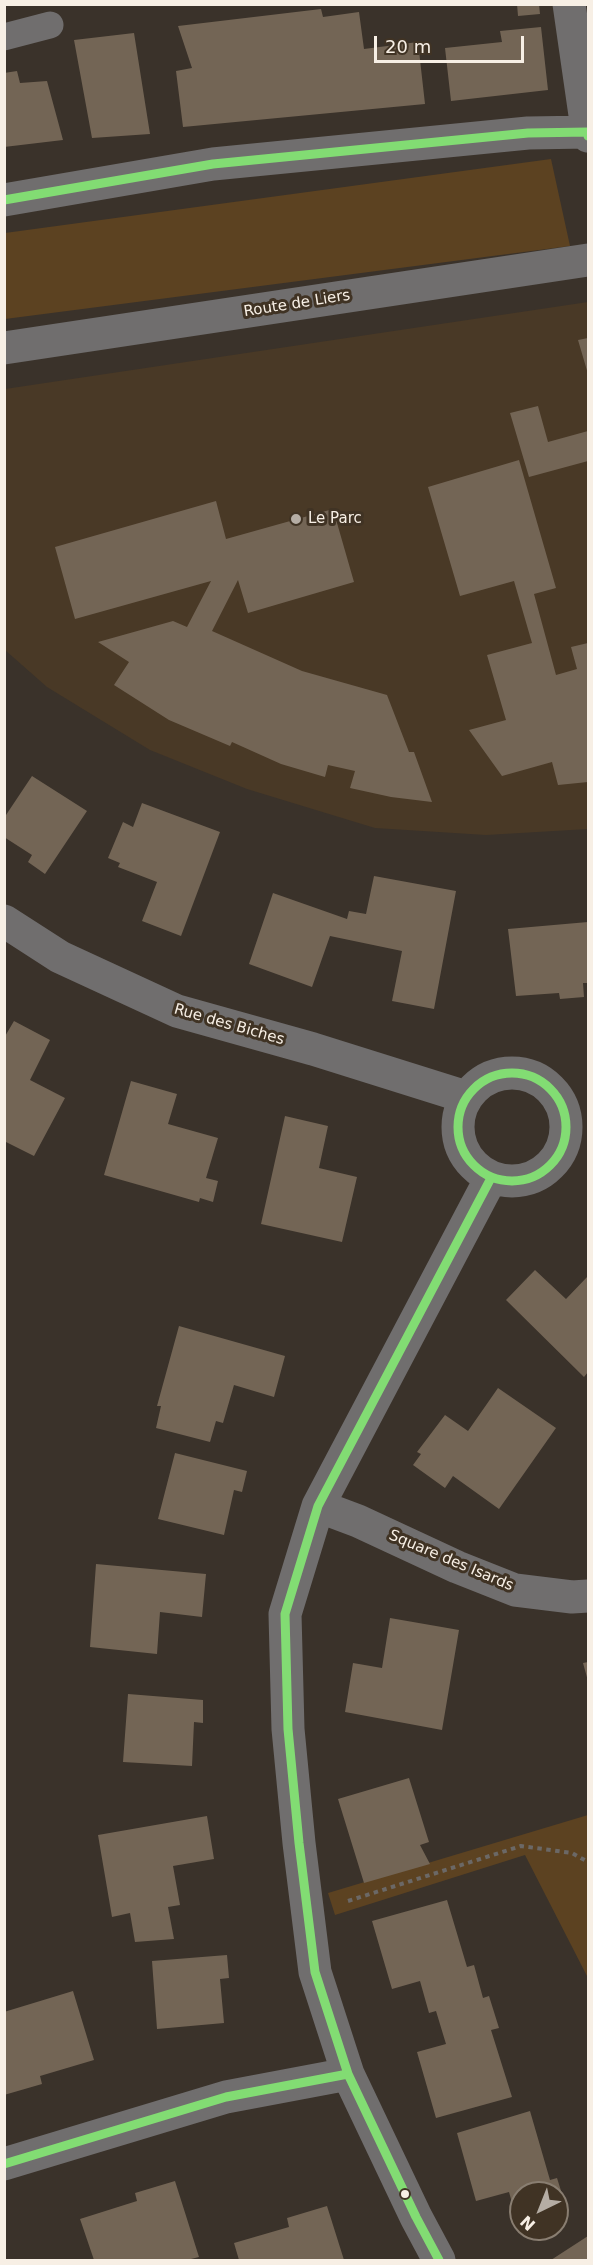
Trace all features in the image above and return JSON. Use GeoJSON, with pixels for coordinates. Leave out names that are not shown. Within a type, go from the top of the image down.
{"type":"FeatureCollection","features":[{"type":"Feature","properties":{"kind":"street"},"geometry":{"type":"LineString","coordinates":[[4,200],[213,164],[528,133],[588,134],[569,4]]}},
{"type":"Feature","properties":{"kind":"street","name":"Route de Liers"},"geometry":{"type":"LineString","coordinates":[[4,348],[588,260]]}},
{"type":"Feature","properties":{"kind":"street","name":"Rue des Biches"},"geometry":{"type":"LineString","coordinates":[[4,921],[60,957],[177,1011],[313,1049],[466,1097]]}},
{"type":"Feature","properties":{"kind":"street"},"geometry":{"type":"LineString","coordinates":[[505,1073],[530,1075],[576,1103],[561,1153],[547,1170],[523,1181],[490,1178],[469,1161],[459,1142],[457,1122],[466,1097],[485,1080],[505,1073]]}},
{"type":"Feature","properties":{"kind":"street"},"geometry":{"type":"LineString","coordinates":[[439,2260],[348,2074],[315,1972],[288,1729],[285,1614],[318,1506],[490,1178]]}},
{"type":"Feature","properties":{"kind":"street","name":"Square des Isards"},"geometry":{"type":"LineString","coordinates":[[318,1506],[358,1521],[457,1567],[515,1590],[572,1597],[588,1596]]}},
{"type":"Feature","properties":{"kind":"street"},"geometry":{"type":"LineString","coordinates":[[4,2164],[226,2097],[348,2074]]}},
{"type":"Feature","properties":{"kind":"lane"},"geometry":{"type":"LineString","coordinates":[[4,37],[50,25]]}},
{"type":"Feature","properties":{"kind":"path"},"geometry":{"type":"LineString","coordinates":[[307,1914],[521,1846],[572,1853],[588,1862]]}},
{"type":"Feature","properties":{"kind":"shaded area"},"geometry":{"type":"Polygon","coordinates":[[[551,159],[570,246],[5,319],[5,233],[551,159]]]}},
{"type":"Feature","properties":{"kind":"shaded area","name":"Le Parc"},"geometry":{"type":"Polygon","coordinates":[[[588,302],[588,829],[486,835],[375,828],[247,789],[150,750],[47,687],[5,650],[5,389],[588,302]]]}},
{"type":"Feature","properties":{"kind":"shaded area"},"geometry":{"type":"Polygon","coordinates":[[[588,1815],[588,1978],[525,1855],[335,1915],[328,1893],[588,1815]]]}},
{"type":"Feature","properties":{"kind":"building"},"geometry":{"type":"Polygon","coordinates":[[[517,4],[539,4],[540,14],[518,16],[517,4]]]}},
{"type":"Feature","properties":{"kind":"building"},"geometry":{"type":"Polygon","coordinates":[[[321,9],[323,17],[359,12],[364,49],[418,42],[425,104],[183,127],[176,71],[192,68],[178,26],[321,9]]]}},
{"type":"Feature","properties":{"kind":"building"},"geometry":{"type":"Polygon","coordinates":[[[541,27],[548,90],[451,101],[445,48],[502,42],[500,31],[541,27]]]}},
{"type":"Feature","properties":{"kind":"building"},"geometry":{"type":"Polygon","coordinates":[[[134,33],[150,134],[92,138],[74,40],[134,33]]]}},
{"type":"Feature","properties":{"kind":"building"},"geometry":{"type":"Polygon","coordinates":[[[17,71],[20,83],[47,81],[63,140],[4,147],[4,73],[17,71]]]}},
{"type":"Feature","properties":{"kind":"building"},"geometry":{"type":"Polygon","coordinates":[[[588,338],[588,374],[578,340],[588,338]]]}},
{"type":"Feature","properties":{"kind":"building"},"geometry":{"type":"Polygon","coordinates":[[[538,406],[548,442],[588,431],[588,461],[529,477],[510,413],[538,406]]]}},
{"type":"Feature","properties":{"kind":"building"},"geometry":{"type":"Polygon","coordinates":[[[519,460],[556,588],[534,594],[556,675],[577,669],[571,647],[588,643],[588,782],[558,785],[552,762],[502,776],[469,730],[506,720],[487,655],[532,643],[514,581],[460,596],[428,487],[519,460]]]}},
{"type":"Feature","properties":{"kind":"building"},"geometry":{"type":"Polygon","coordinates":[[[216,501],[226,539],[333,509],[354,582],[248,613],[238,580],[212,631],[302,671],[387,695],[409,752],[414,752],[432,802],[391,797],[350,788],[355,771],[328,765],[325,777],[281,764],[232,742],[230,746],[169,720],[114,685],[129,662],[98,642],[173,621],[187,627],[211,581],[75,619],[55,547],[216,501]]]}},
{"type":"Feature","properties":{"kind":"building"},"geometry":{"type":"Polygon","coordinates":[[[32,776],[87,811],[45,874],[28,862],[32,855],[4,837],[4,818],[32,776]]]}},
{"type":"Feature","properties":{"kind":"building"},"geometry":{"type":"Polygon","coordinates":[[[142,803],[220,832],[181,936],[142,921],[157,882],[118,867],[120,863],[108,858],[123,822],[133,827],[142,803]]]}},
{"type":"Feature","properties":{"kind":"building"},"geometry":{"type":"Polygon","coordinates":[[[374,876],[456,891],[434,1009],[392,1001],[402,951],[330,936],[312,987],[249,964],[273,893],[347,919],[349,911],[366,914],[374,876]]]}},
{"type":"Feature","properties":{"kind":"building"},"geometry":{"type":"Polygon","coordinates":[[[588,922],[588,983],[583,983],[584,997],[560,999],[559,993],[516,996],[508,929],[588,922]]]}},
{"type":"Feature","properties":{"kind":"building"},"geometry":{"type":"Polygon","coordinates":[[[14,1021],[50,1040],[30,1080],[65,1098],[34,1156],[4,1141],[4,1038],[14,1021]]]}},
{"type":"Feature","properties":{"kind":"building"},"geometry":{"type":"Polygon","coordinates":[[[131,1081],[177,1094],[168,1124],[218,1138],[206,1178],[218,1181],[213,1202],[200,1198],[199,1202],[104,1175],[131,1081]]]}},
{"type":"Feature","properties":{"kind":"building"},"geometry":{"type":"Polygon","coordinates":[[[285,1116],[328,1126],[319,1168],[357,1177],[342,1242],[261,1224],[285,1116]]]}},
{"type":"Feature","properties":{"kind":"building"},"geometry":{"type":"Polygon","coordinates":[[[535,1270],[566,1299],[588,1276],[588,1372],[584,1377],[506,1300],[535,1270]]]}},
{"type":"Feature","properties":{"kind":"building"},"geometry":{"type":"Polygon","coordinates":[[[179,1326],[285,1356],[274,1397],[234,1385],[223,1423],[216,1421],[210,1442],[156,1428],[161,1406],[157,1406],[179,1326]]]}},
{"type":"Feature","properties":{"kind":"building"},"geometry":{"type":"Polygon","coordinates":[[[498,1388],[556,1428],[499,1509],[453,1476],[445,1488],[413,1465],[421,1454],[417,1452],[445,1415],[468,1431],[498,1388]]]}},
{"type":"Feature","properties":{"kind":"building"},"geometry":{"type":"Polygon","coordinates":[[[175,1453],[247,1471],[242,1492],[234,1490],[224,1535],[158,1519],[175,1453]]]}},
{"type":"Feature","properties":{"kind":"building"},"geometry":{"type":"Polygon","coordinates":[[[96,1564],[206,1574],[202,1617],[160,1612],[157,1654],[90,1647],[96,1564]]]}},
{"type":"Feature","properties":{"kind":"building"},"geometry":{"type":"Polygon","coordinates":[[[390,1618],[459,1630],[442,1730],[345,1712],[353,1663],[382,1668],[390,1618]]]}},
{"type":"Feature","properties":{"kind":"building"},"geometry":{"type":"Polygon","coordinates":[[[588,1662],[588,1681],[583,1663],[588,1662]]]}},
{"type":"Feature","properties":{"kind":"building"},"geometry":{"type":"Polygon","coordinates":[[[128,1694],[203,1700],[203,1723],[194,1722],[192,1766],[123,1762],[128,1694]]]}},
{"type":"Feature","properties":{"kind":"building"},"geometry":{"type":"Polygon","coordinates":[[[409,1778],[429,1842],[420,1845],[430,1864],[364,1883],[338,1799],[409,1778]]]}},
{"type":"Feature","properties":{"kind":"building"},"geometry":{"type":"Polygon","coordinates":[[[207,1816],[214,1859],[173,1866],[180,1905],[168,1907],[174,1939],[135,1942],[130,1913],[112,1917],[98,1835],[207,1816]]]}},
{"type":"Feature","properties":{"kind":"building"},"geometry":{"type":"Polygon","coordinates":[[[447,1900],[467,1967],[474,1965],[483,1998],[489,1996],[499,2028],[491,2030],[512,2097],[436,2118],[417,2052],[446,2044],[436,2011],[429,2013],[420,1981],[392,1989],[372,1921],[447,1900]]]}},
{"type":"Feature","properties":{"kind":"building"},"geometry":{"type":"Polygon","coordinates":[[[227,1955],[229,1978],[220,1979],[224,2023],[157,2029],[152,1961],[227,1955]]]}},
{"type":"Feature","properties":{"kind":"building"},"geometry":{"type":"Polygon","coordinates":[[[73,1991],[94,2060],[40,2076],[42,2084],[4,2095],[4,2012],[73,1991]]]}},
{"type":"Feature","properties":{"kind":"building"},"geometry":{"type":"Polygon","coordinates":[[[530,2111],[550,2180],[557,2178],[558,2181],[509,2181],[509,2192],[476,2201],[457,2133],[530,2111]]]}},
{"type":"Feature","properties":{"kind":"building"},"geometry":{"type":"Polygon","coordinates":[[[175,2181],[199,2257],[187,2260],[94,2260],[80,2219],[137,2201],[135,2193],[175,2181]]]}},
{"type":"Feature","properties":{"kind":"building"},"geometry":{"type":"Polygon","coordinates":[[[327,2206],[344,2260],[239,2260],[234,2243],[289,2227],[287,2218],[327,2206]]]}},
{"type":"Feature","properties":{"kind":"building"},"geometry":{"type":"Polygon","coordinates":[[[588,2236],[588,2260],[551,2260],[588,2236]]]}},
{"type":"Feature","properties":{"kind":"transit line"},"geometry":{"type":"LineString","coordinates":[[4,200],[213,164],[528,133],[588,132],[588,136]]}},
{"type":"Feature","properties":{"kind":"transit line"},"geometry":{"type":"LineString","coordinates":[[512,1073],[533,1077],[550,1089],[562,1106],[566,1127],[562,1148],[550,1165],[533,1177],[512,1181],[491,1177],[474,1165],[462,1148],[458,1127],[462,1106],[474,1089],[491,1077],[512,1073]]}},
{"type":"Feature","properties":{"kind":"transit line"},"geometry":{"type":"LineString","coordinates":[[439,2260],[348,2074],[315,1972],[288,1729],[285,1614],[318,1506],[491,1178]]}},
{"type":"Feature","properties":{"kind":"transit line"},"geometry":{"type":"LineString","coordinates":[[4,2164],[226,2097],[348,2074]]}},
{"type":"Feature","properties":{"kind":"place","name":"Le Parc"},"geometry":{"type":"Point","coordinates":[296,519]}}]}
